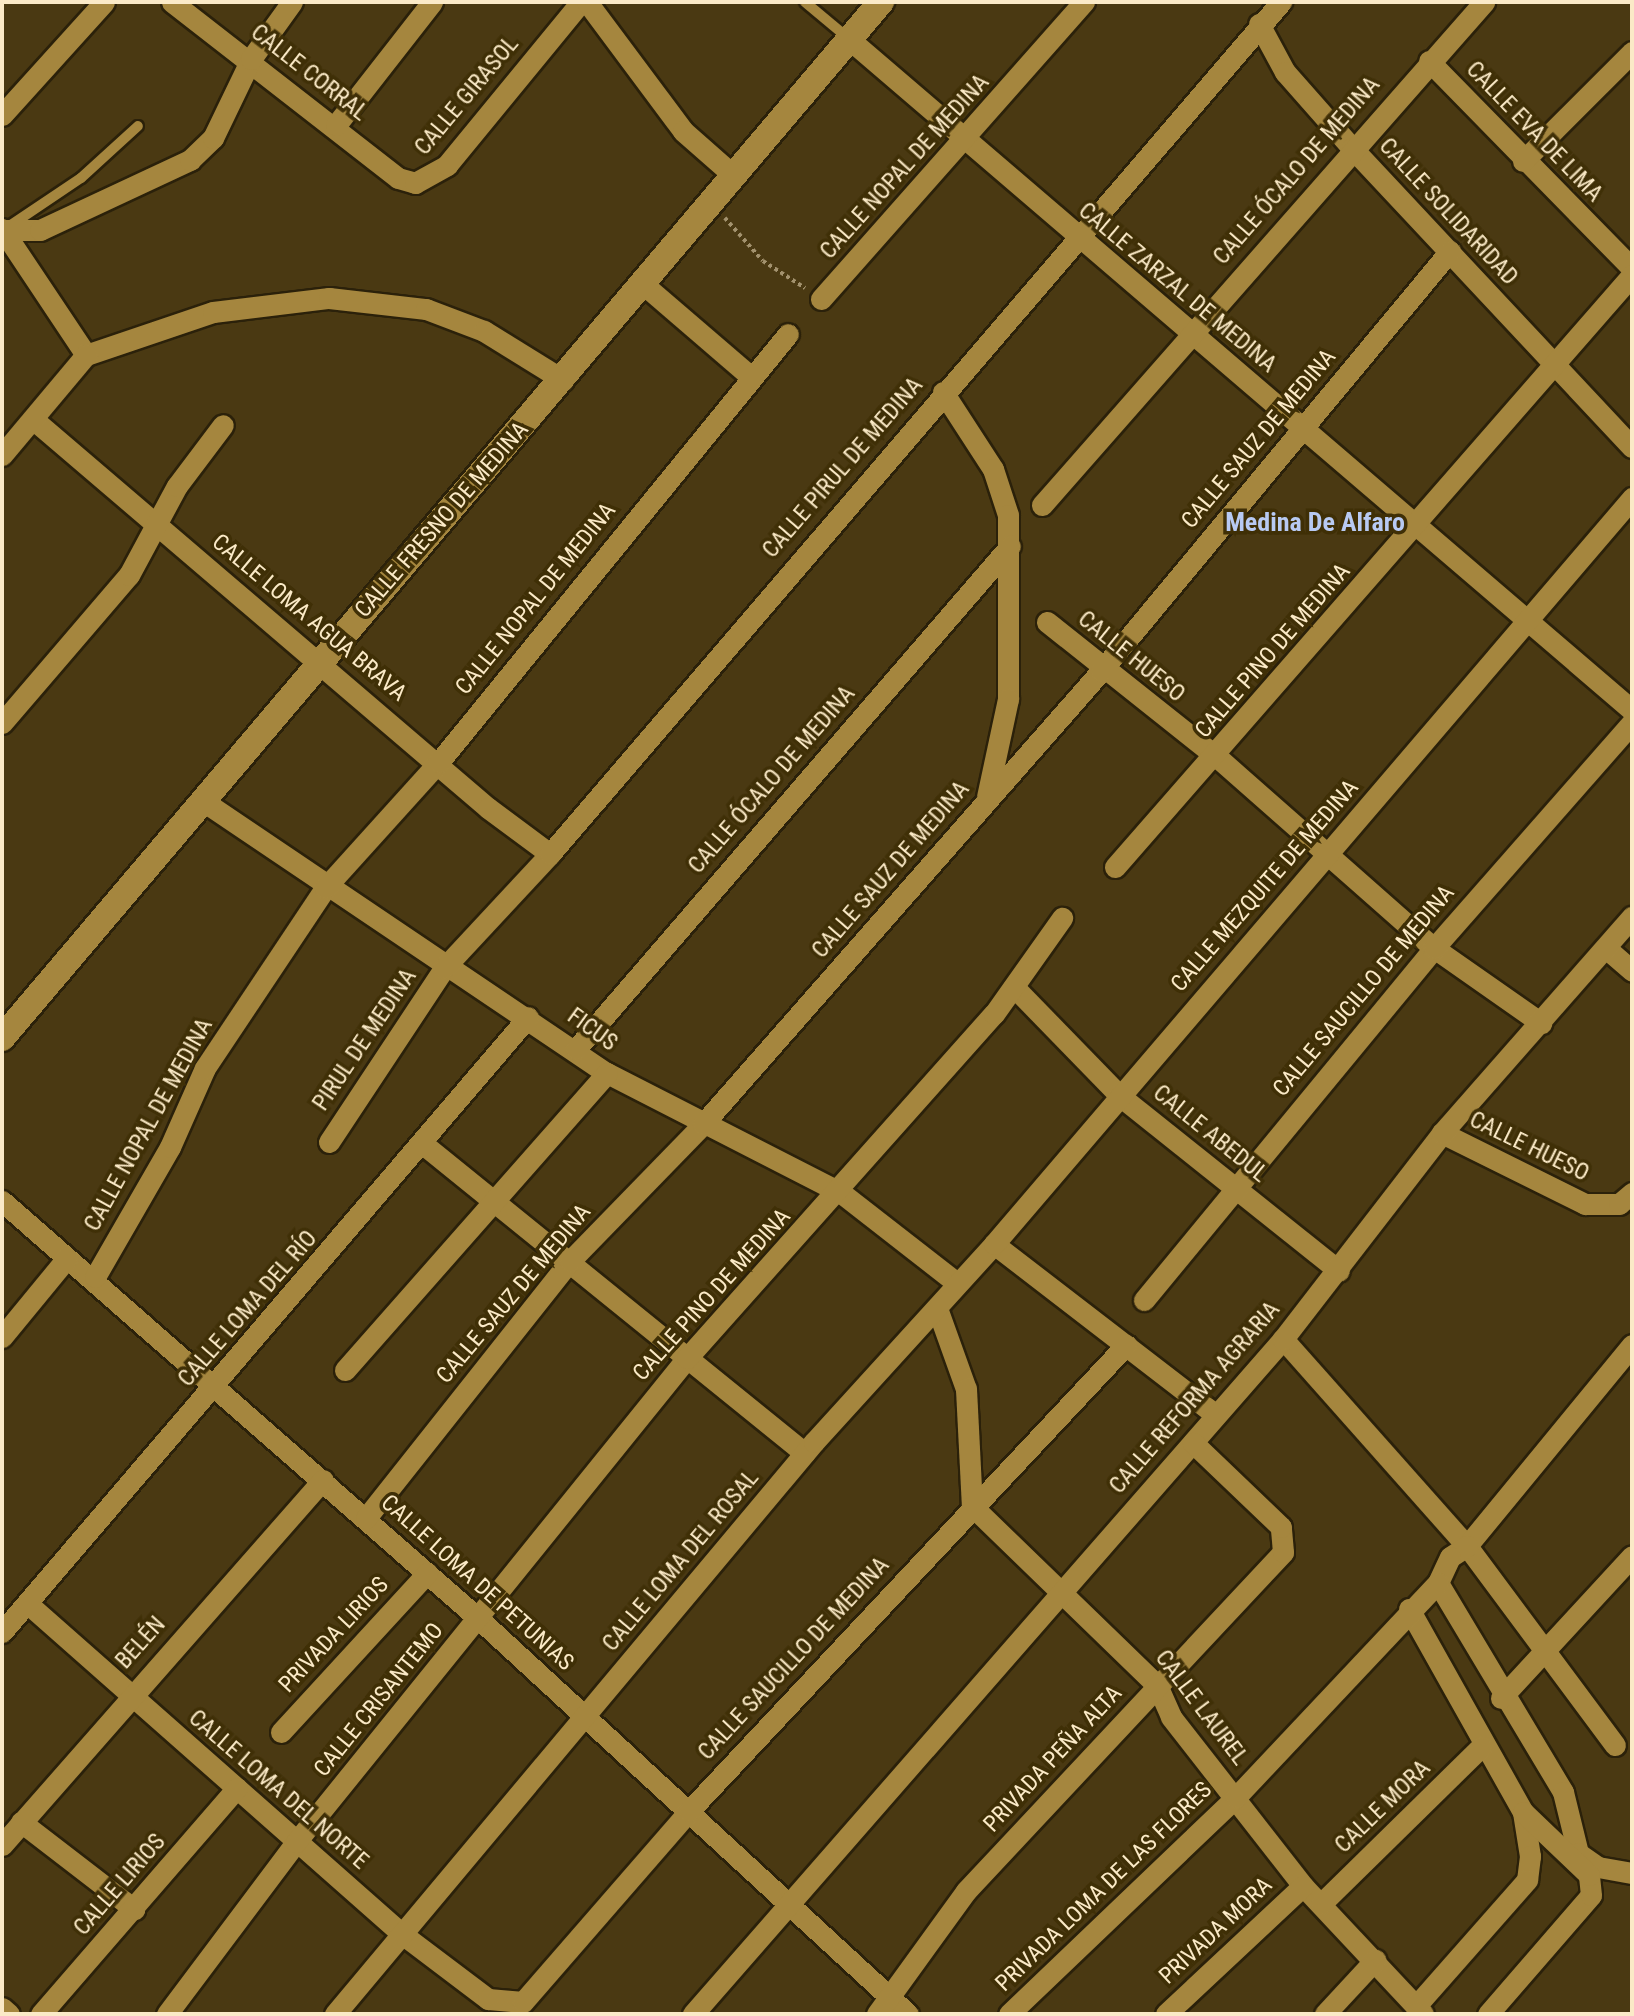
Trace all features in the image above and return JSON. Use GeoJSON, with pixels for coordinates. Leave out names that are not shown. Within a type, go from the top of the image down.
{"type":"FeatureCollection","features":[{"type":"Feature","properties":{"kind":"street"},"geometry":{"type":"LineString","coordinates":[[2,115],[104,2]]}},
{"type":"Feature","properties":{"kind":"street","name":"CALLE CORRAL"},"geometry":{"type":"LineString","coordinates":[[172,2],[336,125],[398,178],[415,183]]}},
{"type":"Feature","properties":{"kind":"street"},"geometry":{"type":"LineString","coordinates":[[2,230],[40,230],[190,160],[213,138],[251,59],[292,2]]}},
{"type":"Feature","properties":{"kind":"street"},"geometry":{"type":"LineString","coordinates":[[336,125],[432,2]]}},
{"type":"Feature","properties":{"kind":"street","name":"CALLE GIRASOL"},"geometry":{"type":"LineString","coordinates":[[415,183],[447,164],[580,2]]}},
{"type":"Feature","properties":{"kind":"street"},"geometry":{"type":"LineString","coordinates":[[587,2],[683,131],[734,176]]}},
{"type":"Feature","properties":{"kind":"street","name":"CALLE FRESNO DE MEDINA"},"geometry":{"type":"LineString","coordinates":[[2,1038],[206,803],[321,662],[881,2]]}},
{"type":"Feature","properties":{"kind":"street","name":"CALLE NOPAL DE MEDINA"},"geometry":{"type":"LineString","coordinates":[[821,299],[968,140],[1084,2]]}},
{"type":"Feature","properties":{"kind":"street","name":"CALLE PIRUL DE MEDINA"},"geometry":{"type":"LineString","coordinates":[[444,968],[550,854],[943,392],[1259,24],[1281,2]]}},
{"type":"Feature","properties":{"kind":"street","name":"CALLE ÓCALO DE MEDINA"},"geometry":{"type":"LineString","coordinates":[[1042,505],[1189,333],[1484,2]]}},
{"type":"Feature","properties":{"kind":"street","name":"CALLE SOLIDARIDAD"},"geometry":{"type":"LineString","coordinates":[[1259,24],[1285,72],[1352,148],[1632,447]]}},
{"type":"Feature","properties":{"kind":"street","name":"CALLE ZARZAL DE MEDINA"},"geometry":{"type":"LineString","coordinates":[[849,39],[1525,623],[1632,710]]}},
{"type":"Feature","properties":{"kind":"street"},"geometry":{"type":"LineString","coordinates":[[1523,161],[1632,52]]}},
{"type":"Feature","properties":{"kind":"street","name":"CALLE EVA DE LIMA"},"geometry":{"type":"LineString","coordinates":[[1429,61],[1523,161],[1632,268]]}},
{"type":"Feature","properties":{"kind":"street"},"geometry":{"type":"LineString","coordinates":[[2,230],[86,355]]}},
{"type":"Feature","properties":{"kind":"street","name":"CALLE SAUZ DE MEDINA"},"geometry":{"type":"LineString","coordinates":[[366,1518],[570,1261],[703,1124],[1101,671],[1450,251]]}},
{"type":"Feature","properties":{"kind":"street","name":"CALLE PINO DE MEDINA"},"geometry":{"type":"LineString","coordinates":[[1115,867],[1217,757],[1632,275]]}},
{"type":"Feature","properties":{"kind":"street"},"geometry":{"type":"LineString","coordinates":[[643,284],[750,376]]}},
{"type":"Feature","properties":{"kind":"street"},"geometry":{"type":"LineString","coordinates":[[2,455],[86,355],[213,312],[329,298],[426,309],[484,331],[563,380]]}},
{"type":"Feature","properties":{"kind":"street","name":"CALLE NOPAL DE MEDINA"},"geometry":{"type":"LineString","coordinates":[[94,1277],[170,1147],[205,1068],[325,888],[439,762],[750,376],[788,334]]}},
{"type":"Feature","properties":{"kind":"street"},"geometry":{"type":"LineString","coordinates":[[943,392],[993,469],[1010,546],[1008,699],[985,802]]}},
{"type":"Feature","properties":{"kind":"street","name":"CALLE LOMA AGUA BRAVA"},"geometry":{"type":"LineString","coordinates":[[34,420],[550,854]]}},
{"type":"Feature","properties":{"kind":"street"},"geometry":{"type":"LineString","coordinates":[[2,723],[129,575],[159,524],[177,486],[223,425]]}},
{"type":"Feature","properties":{"kind":"street","name":"CALLE MEZQUITE DE MEDINA"},"geometry":{"type":"LineString","coordinates":[[937,1308],[1632,498]]}},
{"type":"Feature","properties":{"kind":"street","name":"CALLE ÓCALO DE MEDINA"},"geometry":{"type":"LineString","coordinates":[[576,1049],[1010,546]]}},
{"type":"Feature","properties":{"kind":"street","name":"CALLE HUESO"},"geometry":{"type":"LineString","coordinates":[[1047,622],[1101,671],[1217,757],[1433,948],[1541,1023]]}},
{"type":"Feature","properties":{"kind":"street","name":"CALLE SAUCILLO DE MEDINA"},"geometry":{"type":"LineString","coordinates":[[1144,1300],[1234,1187],[1433,948],[1632,723]]}},
{"type":"Feature","properties":{"kind":"street","name":"FICUS"},"geometry":{"type":"LineString","coordinates":[[206,803],[325,888],[444,968],[528,1017],[607,1073],[840,1192],[957,1283]]}},
{"type":"Feature","properties":{"kind":"street","name":"CALLE PINO DE MEDINA"},"geometry":{"type":"LineString","coordinates":[[479,1619],[687,1358],[840,1192],[994,1014],[1062,918]]}},
{"type":"Feature","properties":{"kind":"street","name":"CALLE REFORMA AGRARIA"},"geometry":{"type":"LineString","coordinates":[[693,2014],[785,1902],[1283,1339],[1339,1271],[1442,1133],[1632,918]]}},
{"type":"Feature","properties":{"kind":"street"},"geometry":{"type":"LineString","coordinates":[[1607,949],[1632,971]]}},
{"type":"Feature","properties":{"kind":"street","name":"PIRUL DE MEDINA"},"geometry":{"type":"LineString","coordinates":[[329,1142],[444,968]]}},
{"type":"Feature","properties":{"kind":"street","name":"CALLE ABEDUL"},"geometry":{"type":"LineString","coordinates":[[1014,987],[1121,1096],[1339,1271]]}},
{"type":"Feature","properties":{"kind":"street","name":"CALLE LOMA DEL RÍO"},"geometry":{"type":"LineString","coordinates":[[2,1632],[218,1385],[528,1017]]}},
{"type":"Feature","properties":{"kind":"street"},"geometry":{"type":"LineString","coordinates":[[345,1370],[493,1197],[607,1073]]}},
{"type":"Feature","properties":{"kind":"street","name":"CALLE HUESO"},"geometry":{"type":"LineString","coordinates":[[1442,1133],[1585,1203],[1619,1204],[1632,1193]]}},
{"type":"Feature","properties":{"kind":"street"},"geometry":{"type":"LineString","coordinates":[[423,1144],[493,1197],[805,1453]]}},
{"type":"Feature","properties":{"kind":"street","name":"CALLE LOMA DE PETUNIAS"},"geometry":{"type":"LineString","coordinates":[[2,1201],[218,1385],[479,1619],[785,1902],[884,2006],[908,2014]]}},
{"type":"Feature","properties":{"kind":"street"},"geometry":{"type":"LineString","coordinates":[[993,1244],[1216,1415]]}},
{"type":"Feature","properties":{"kind":"street"},"geometry":{"type":"LineString","coordinates":[[2,1337],[67,1258]]}},
{"type":"Feature","properties":{"kind":"street"},"geometry":{"type":"LineString","coordinates":[[937,1308],[966,1389],[972,1506]]}},
{"type":"Feature","properties":{"kind":"street","name":"CALLE LOMA DEL ROSAL"},"geometry":{"type":"LineString","coordinates":[[335,2014],[805,1453],[937,1308]]}},
{"type":"Feature","properties":{"kind":"street"},"geometry":{"type":"LineString","coordinates":[[1283,1339],[1467,1546],[1615,1745]]}},
{"type":"Feature","properties":{"kind":"street","name":"CALLE SAUCILLO DE MEDINA"},"geometry":{"type":"LineString","coordinates":[[503,2004],[523,2002],[537,1989],[689,1811],[972,1506],[1126,1345]]}},
{"type":"Feature","properties":{"kind":"street"},"geometry":{"type":"LineString","coordinates":[[1467,1546],[1632,1345]]}},
{"type":"Feature","properties":{"kind":"street","name":"PRIVADA PEÑA ALTA"},"geometry":{"type":"LineString","coordinates":[[884,2006],[966,1891],[1283,1552],[1281,1527],[1193,1443]]}},
{"type":"Feature","properties":{"kind":"street","name":"BELÉN"},"geometry":{"type":"LineString","coordinates":[[2,1845],[130,1695],[323,1480]]}},
{"type":"Feature","properties":{"kind":"street","name":"CALLE LAUREL"},"geometry":{"type":"LineString","coordinates":[[972,1506],[1061,1589],[1157,1685],[1171,1717],[1303,1886],[1420,2010]]}},
{"type":"Feature","properties":{"kind":"street","name":"PRIVADA LOMA DE LAS FLORES"},"geometry":{"type":"LineString","coordinates":[[1009,2014],[1236,1797],[1409,1609],[1438,1583],[1450,1557],[1467,1546]]}},
{"type":"Feature","properties":{"kind":"street"},"geometry":{"type":"LineString","coordinates":[[1501,1698],[1546,1653],[1632,1556]]}},
{"type":"Feature","properties":{"kind":"street","name":"PRIVADA LIRIOS"},"geometry":{"type":"LineString","coordinates":[[281,1731],[427,1573]]}},
{"type":"Feature","properties":{"kind":"street"},"geometry":{"type":"LineString","coordinates":[[1438,1583],[1501,1698],[1563,1792],[1583,1864],[1592,1885],[1588,1904],[1488,2014]]}},
{"type":"Feature","properties":{"kind":"street","name":"CALLE LOMA DEL NORTE"},"geometry":{"type":"LineString","coordinates":[[27,1603],[402,1934],[503,2004]]}},
{"type":"Feature","properties":{"kind":"street"},"geometry":{"type":"LineString","coordinates":[[1409,1609],[1481,1747],[1523,1812],[1583,1864],[1632,1873]]}},
{"type":"Feature","properties":{"kind":"street","name":"CALLE CRISANTEMO"},"geometry":{"type":"LineString","coordinates":[[167,2014],[296,1842],[479,1619]]}},
{"type":"Feature","properties":{"kind":"street","name":"CALLE MORA"},"geometry":{"type":"LineString","coordinates":[[1321,1904],[1481,1747]]}},
{"type":"Feature","properties":{"kind":"street","name":"CALLE LIRIOS"},"geometry":{"type":"LineString","coordinates":[[41,2014],[237,1788]]}},
{"type":"Feature","properties":{"kind":"street"},"geometry":{"type":"LineString","coordinates":[[1420,2010],[1527,1880],[1523,1812]]}},
{"type":"Feature","properties":{"kind":"street"},"geometry":{"type":"LineString","coordinates":[[21,1822],[134,1909]]}},
{"type":"Feature","properties":{"kind":"street","name":"PRIVADA MORA"},"geometry":{"type":"LineString","coordinates":[[1166,2014],[1303,1886]]}},
{"type":"Feature","properties":{"kind":"street"},"geometry":{"type":"LineString","coordinates":[[1325,2014],[1375,1960]]}},
{"type":"Feature","properties":{"kind":"street"},"geometry":{"type":"LineString","coordinates":[[2,2007],[9,2014]]}},
{"type":"Feature","properties":{"kind":"lane"},"geometry":{"type":"LineString","coordinates":[[805,2],[849,39]]}},
{"type":"Feature","properties":{"kind":"lane"},"geometry":{"type":"LineString","coordinates":[[2,230],[81,178],[138,126]]}},
{"type":"Feature","properties":{"kind":"path"},"geometry":{"type":"LineString","coordinates":[[712,203],[763,261],[821,299]]}},
{"type":"Feature","properties":{"kind":"district","name":"Medina De Alfaro"},"geometry":{"type":"Point","coordinates":[1315,523]}}]}
